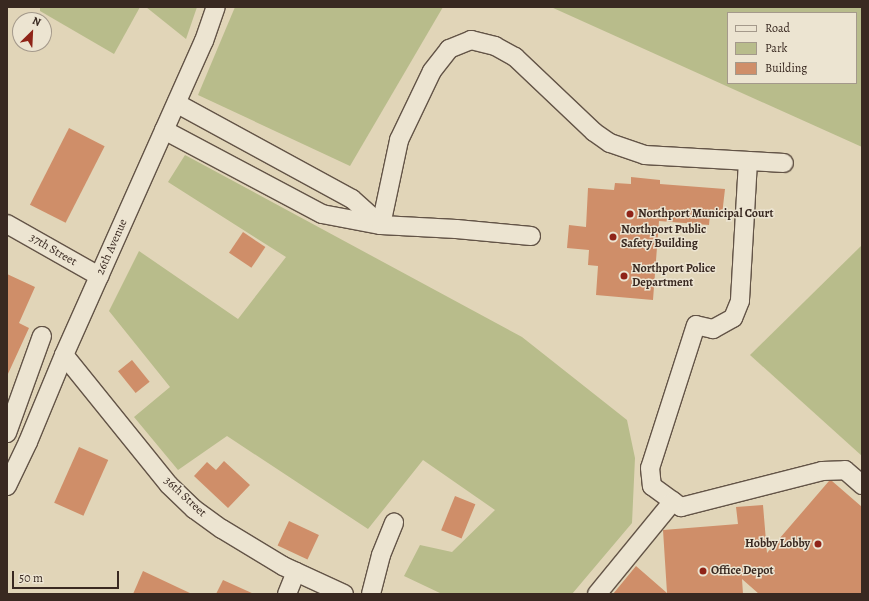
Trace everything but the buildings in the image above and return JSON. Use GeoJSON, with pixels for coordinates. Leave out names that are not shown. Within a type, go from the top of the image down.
{"type":"FeatureCollection","features":[{"type":"Feature","properties":{"kind":"street","name":"26th Avenue"},"geometry":{"type":"LineString","coordinates":[[7,486],[28,442],[64,355],[204,41],[216,7]]}},
{"type":"Feature","properties":{"kind":"street"},"geometry":{"type":"LineString","coordinates":[[381,225],[399,140],[432,71],[449,49],[471,40],[495,46],[515,57],[594,132],[610,143],[644,155],[784,163]]}},
{"type":"Feature","properties":{"kind":"street"},"geometry":{"type":"LineString","coordinates":[[176,103],[352,199],[381,225]]}},
{"type":"Feature","properties":{"kind":"street"},"geometry":{"type":"LineString","coordinates":[[164,130],[322,214],[381,225],[456,229],[531,236]]}},
{"type":"Feature","properties":{"kind":"street"},"geometry":{"type":"LineString","coordinates":[[748,161],[740,301],[733,318],[713,329],[696,325],[650,468],[652,486],[681,506],[691,505],[822,470],[846,470],[862,485]]}},
{"type":"Feature","properties":{"kind":"street","name":"37th Street"},"geometry":{"type":"LineString","coordinates":[[7,224],[99,276]]}},
{"type":"Feature","properties":{"kind":"street"},"geometry":{"type":"LineString","coordinates":[[7,432],[42,336]]}},
{"type":"Feature","properties":{"kind":"street","name":"36th Street"},"geometry":{"type":"LineString","coordinates":[[64,355],[169,485],[189,504],[237,539],[296,572],[344,594]]}},
{"type":"Feature","properties":{"kind":"street"},"geometry":{"type":"LineString","coordinates":[[597,594],[673,501]]}},
{"type":"Feature","properties":{"kind":"street"},"geometry":{"type":"LineString","coordinates":[[371,594],[381,555],[394,523]]}},
{"type":"Feature","properties":{"kind":"street"},"geometry":{"type":"LineString","coordinates":[[287,594],[296,572]]}},
{"type":"Feature","properties":{"kind":"green space"},"geometry":{"type":"Polygon","coordinates":[[[40,7],[140,7],[114,54],[52,18],[52,12],[40,11],[40,7]]]}},
{"type":"Feature","properties":{"kind":"green space"},"geometry":{"type":"Polygon","coordinates":[[[146,7],[197,7],[186,39],[146,7]]]}},
{"type":"Feature","properties":{"kind":"green space"},"geometry":{"type":"Polygon","coordinates":[[[235,7],[443,7],[350,166],[198,95],[235,7]]]}},
{"type":"Feature","properties":{"kind":"green space"},"geometry":{"type":"Polygon","coordinates":[[[551,7],[862,7],[862,147],[551,7]]]}},
{"type":"Feature","properties":{"kind":"green space"},"geometry":{"type":"Polygon","coordinates":[[[185,155],[522,337],[627,420],[635,458],[632,523],[572,594],[442,594],[404,576],[420,545],[452,552],[495,510],[423,460],[368,529],[227,436],[178,470],[134,417],[170,387],[109,311],[139,251],[238,319],[286,257],[168,182],[185,155]]]}},
{"type":"Feature","properties":{"kind":"green space"},"geometry":{"type":"Polygon","coordinates":[[[862,245],[862,456],[750,355],[862,245]]]}},
{"type":"Feature","properties":{"kind":"place","name":"Northport Municipal Court"},"geometry":{"type":"Point","coordinates":[630,214]}},
{"type":"Feature","properties":{"kind":"place","name":"Northport Public Safety Building"},"geometry":{"type":"Point","coordinates":[613,237]}},
{"type":"Feature","properties":{"kind":"place","name":"Northport Police Department"},"geometry":{"type":"Point","coordinates":[624,276]}},
{"type":"Feature","properties":{"kind":"place","name":"Hobby Lobby"},"geometry":{"type":"Point","coordinates":[818,544]}},
{"type":"Feature","properties":{"kind":"place","name":"Office Depot"},"geometry":{"type":"Point","coordinates":[703,571]}}]}
